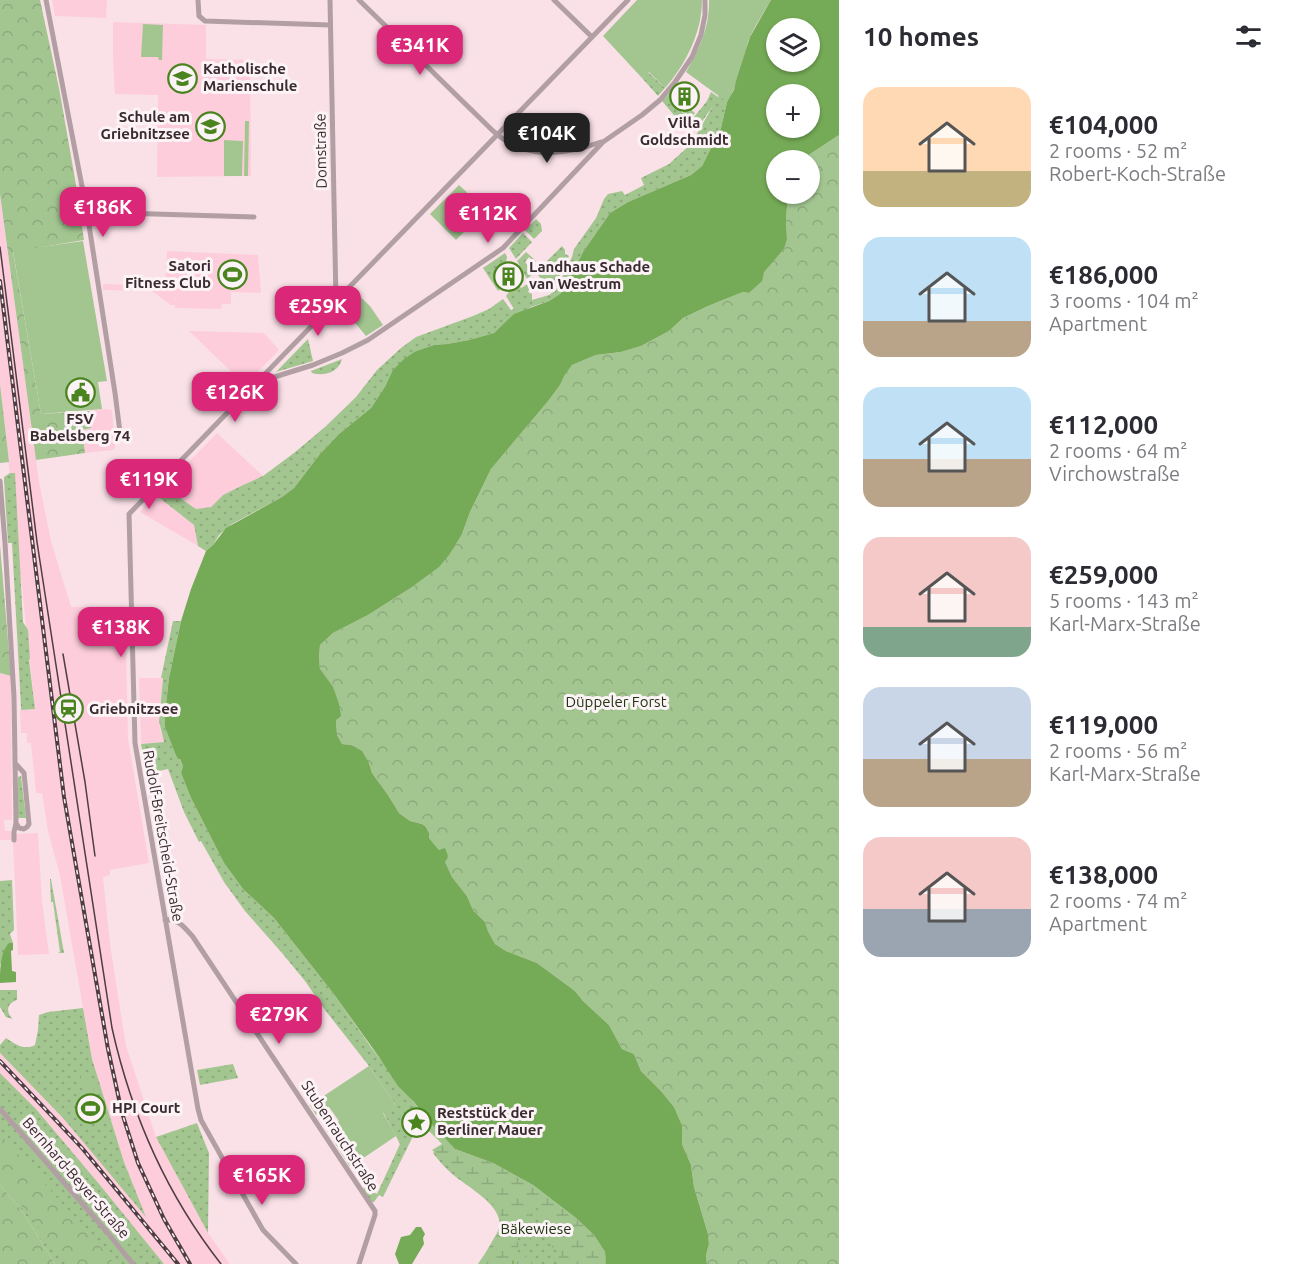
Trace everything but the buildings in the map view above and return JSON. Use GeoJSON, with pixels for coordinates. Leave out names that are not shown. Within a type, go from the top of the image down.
{"type":"FeatureCollection","features":[{"type":"Feature","properties":{"kind":"street"},"geometry":{"type":"LineString","coordinates":[[45,0],[87,212],[116,393],[120,432]]}},
{"type":"Feature","properties":{"kind":"street"},"geometry":{"type":"LineString","coordinates":[[198,0],[199,16],[205,21],[330,25]]}},
{"type":"Feature","properties":{"kind":"street","name":"Domstraße"},"geometry":{"type":"LineString","coordinates":[[330,0],[336,301]]}},
{"type":"Feature","properties":{"kind":"street"},"geometry":{"type":"LineString","coordinates":[[359,0],[497,135],[514,146],[548,153],[563,153],[603,142]]}},
{"type":"Feature","properties":{"kind":"street"},"geometry":{"type":"LineString","coordinates":[[554,0],[592,37]]}},
{"type":"Feature","properties":{"kind":"street"},"geometry":{"type":"LineString","coordinates":[[628,0],[266,374],[271,378],[307,367],[342,354],[363,343],[506,246],[603,142],[660,100],[692,57],[701,34],[705,0]]}},
{"type":"Feature","properties":{"kind":"street"},"geometry":{"type":"LineString","coordinates":[[87,212],[254,217]]}},
{"type":"Feature","properties":{"kind":"street","name":"Rudolf-Breitscheid-Straße"},"geometry":{"type":"LineString","coordinates":[[266,374],[129,514],[135,743],[201,1119],[263,1230],[296,1264]]}},
{"type":"Feature","properties":{"kind":"street"},"geometry":{"type":"LineString","coordinates":[[0,481],[14,697],[16,823],[14,840]]}},
{"type":"Feature","properties":{"kind":"street"},"geometry":{"type":"LineString","coordinates":[[15,763],[24,773],[28,822],[27,827],[22,829],[16,823]]}},
{"type":"Feature","properties":{"kind":"street","name":"Stubenrauchstraße"},"geometry":{"type":"LineString","coordinates":[[165,920],[178,922],[193,936],[375,1211],[359,1264]]}},
{"type":"Feature","properties":{"kind":"street","name":"Bernhard-Beyer-Straße"},"geometry":{"type":"LineString","coordinates":[[0,1109],[133,1264]]}},
{"type":"Feature","properties":{"kind":"shaded area"},"geometry":{"type":"Polygon","coordinates":[[[52,0],[107,0],[106,18],[55,16],[52,0]]]}},
{"type":"Feature","properties":{"kind":"shaded area","name":"Griebnitzsee"},"geometry":{"type":"Polygon","coordinates":[[[771,0],[839,0],[839,135],[816,150],[766,150],[766,204],[787,204],[787,240],[784,249],[764,272],[762,281],[749,293],[743,292],[683,318],[669,331],[641,346],[621,352],[596,355],[572,365],[549,400],[491,469],[462,534],[439,567],[368,615],[333,633],[320,645],[320,669],[333,687],[339,704],[341,716],[336,720],[337,735],[342,744],[351,745],[362,751],[372,773],[399,813],[410,821],[426,827],[429,838],[439,850],[445,848],[448,856],[445,862],[452,877],[467,896],[473,910],[485,922],[495,944],[506,951],[537,963],[575,991],[609,1025],[622,1049],[634,1054],[641,1071],[674,1107],[682,1125],[682,1144],[691,1165],[694,1187],[708,1234],[707,1264],[606,1264],[605,1252],[594,1235],[576,1218],[533,1185],[493,1163],[455,1149],[398,1086],[333,993],[274,918],[243,889],[224,863],[181,773],[183,766],[165,727],[165,713],[169,678],[181,621],[191,589],[206,551],[226,528],[294,488],[339,434],[371,408],[393,370],[404,359],[416,351],[434,345],[469,340],[494,333],[514,314],[549,301],[560,294],[583,252],[610,213],[628,202],[691,175],[702,166],[721,128],[727,102],[750,37],[771,0]]]}},
{"type":"Feature","properties":{"kind":"shaded area","name":"Katholische Marienschule"},"geometry":{"type":"Polygon","coordinates":[[[113,22],[206,25],[206,59],[250,60],[251,176],[157,177],[158,95],[115,94],[113,22]]]}},
{"type":"Feature","properties":{"kind":"shaded area"},"geometry":{"type":"Polygon","coordinates":[[[0,194],[39,482],[51,541],[71,607],[125,606],[128,739],[149,863],[110,870],[110,875],[103,877],[110,944],[126,1046],[156,1137],[208,1233],[230,1264],[164,1264],[36,1109],[0,1073],[0,1053],[63,1118],[145,1215],[124,1162],[92,1059],[60,876],[48,831],[42,793],[36,793],[31,743],[27,743],[27,733],[21,733],[20,710],[35,709],[0,384],[0,194]]]}},
{"type":"Feature","properties":{"kind":"shaded area"},"geometry":{"type":"Polygon","coordinates":[[[167,251],[258,255],[261,293],[231,292],[231,304],[222,304],[221,309],[175,308],[175,305],[171,305],[152,291],[103,290],[103,284],[165,286],[167,251]]]}},
{"type":"Feature","properties":{"kind":"shaded area"},"geometry":{"type":"Polygon","coordinates":[[[189,331],[264,333],[279,350],[245,385],[189,331]]]}},
{"type":"Feature","properties":{"kind":"shaded area"},"geometry":{"type":"Polygon","coordinates":[[[112,410],[115,447],[113,450],[85,453],[82,430],[91,428],[90,411],[112,410]]]}},
{"type":"Feature","properties":{"kind":"shaded area"},"geometry":{"type":"Polygon","coordinates":[[[217,433],[263,476],[223,495],[211,507],[196,509],[164,487],[217,433]]]}},
{"type":"Feature","properties":{"kind":"shaded area"},"geometry":{"type":"Polygon","coordinates":[[[157,459],[159,473],[149,483],[132,484],[129,462],[157,459]]]}},
{"type":"Feature","properties":{"kind":"shaded area"},"geometry":{"type":"Polygon","coordinates":[[[156,495],[194,525],[198,546],[140,512],[156,495]]]}},
{"type":"Feature","properties":{"kind":"shaded area"},"geometry":{"type":"Polygon","coordinates":[[[0,673],[11,676],[12,820],[4,820],[5,831],[11,831],[12,834],[38,833],[42,901],[49,954],[18,955],[13,840],[0,840],[0,673]]]}},
{"type":"Feature","properties":{"kind":"shaded area"},"geometry":{"type":"Polygon","coordinates":[[[139,678],[163,678],[159,716],[164,742],[141,744],[139,678]]]}},
{"type":"Feature","properties":{"kind":"shaded area"},"geometry":{"type":"Polygon","coordinates":[[[9,943],[13,943],[12,971],[16,972],[16,982],[0,983],[2,956],[9,943]]]}},
{"type":"Feature","properties":{"kind":"shaded area"},"geometry":{"type":"Polygon","coordinates":[[[416,1227],[421,1227],[425,1234],[424,1244],[412,1264],[399,1264],[395,1254],[401,1237],[410,1235],[416,1227]]]}},
{"type":"Feature","properties":{"kind":"green space"},"geometry":{"type":"Polygon","coordinates":[[[0,0],[40,0],[59,88],[84,240],[13,252],[41,414],[90,411],[91,428],[82,430],[85,453],[36,460],[0,194],[0,0]]]}},
{"type":"Feature","properties":{"kind":"green space"},"geometry":{"type":"Polygon","coordinates":[[[637,0],[702,0],[696,36],[680,69],[665,88],[649,72],[642,78],[603,36],[637,0]]]}},
{"type":"Feature","properties":{"kind":"green space"},"geometry":{"type":"Polygon","coordinates":[[[709,0],[771,0],[750,37],[735,88],[727,102],[686,72],[703,38],[708,19],[709,0]]]}},
{"type":"Feature","properties":{"kind":"green space"},"geometry":{"type":"Polygon","coordinates":[[[143,24],[163,25],[162,60],[158,57],[141,57],[143,24]]]}},
{"type":"Feature","properties":{"kind":"green space"},"geometry":{"type":"Polygon","coordinates":[[[748,44],[727,102],[721,128],[702,166],[691,175],[628,202],[610,213],[583,252],[560,294],[549,301],[531,307],[505,323],[494,333],[416,351],[386,385],[371,408],[339,434],[294,488],[232,524],[206,551],[198,546],[194,525],[156,495],[164,487],[196,509],[211,507],[223,495],[263,476],[294,453],[356,397],[377,370],[416,337],[473,316],[503,299],[511,310],[514,309],[506,296],[511,289],[506,285],[509,281],[514,282],[515,277],[519,275],[524,281],[519,285],[521,288],[528,284],[530,287],[528,292],[532,294],[532,300],[549,295],[556,290],[574,249],[596,218],[604,199],[608,194],[622,191],[625,195],[644,185],[641,178],[669,164],[691,144],[713,106],[696,130],[692,130],[690,122],[707,101],[711,92],[718,97],[729,72],[748,44]]]}},
{"type":"Feature","properties":{"kind":"green space"},"geometry":{"type":"Polygon","coordinates":[[[648,72],[665,88],[658,96],[642,78],[648,72]]]}},
{"type":"Feature","properties":{"kind":"green space"},"geometry":{"type":"Polygon","coordinates":[[[673,89],[677,95],[671,103],[683,113],[688,107],[695,113],[684,127],[662,101],[673,89]]]}},
{"type":"Feature","properties":{"kind":"green space"},"geometry":{"type":"Polygon","coordinates":[[[245,121],[249,121],[248,176],[244,176],[245,121]]]}},
{"type":"Feature","properties":{"kind":"green space","name":"Düppeler Forst"},"geometry":{"type":"Polygon","coordinates":[[[839,135],[839,1264],[707,1264],[708,1234],[694,1187],[691,1165],[682,1144],[682,1125],[674,1107],[641,1071],[634,1054],[622,1049],[609,1025],[575,991],[537,963],[506,951],[495,944],[485,922],[473,910],[467,896],[452,877],[439,850],[429,838],[426,827],[410,821],[399,813],[372,773],[369,763],[351,745],[342,744],[337,735],[336,720],[320,669],[320,645],[333,633],[368,615],[409,589],[462,534],[491,469],[549,400],[572,365],[596,355],[621,352],[641,346],[669,331],[683,318],[743,292],[749,293],[761,281],[763,272],[784,249],[787,240],[787,204],[820,204],[820,150],[816,150],[839,135]]]}},
{"type":"Feature","properties":{"kind":"green space"},"geometry":{"type":"Polygon","coordinates":[[[224,140],[243,141],[242,176],[224,176],[224,140]]]}},
{"type":"Feature","properties":{"kind":"green space"},"geometry":{"type":"Polygon","coordinates":[[[459,185],[486,210],[456,240],[430,214],[459,185]]]}},
{"type":"Feature","properties":{"kind":"green space"},"geometry":{"type":"Polygon","coordinates":[[[536,219],[541,224],[542,231],[534,239],[525,230],[536,219]]]}},
{"type":"Feature","properties":{"kind":"green space"},"geometry":{"type":"Polygon","coordinates":[[[523,233],[532,242],[516,259],[509,248],[523,233]]]}},
{"type":"Feature","properties":{"kind":"green space","name":"FSV Babelsberg 74"},"geometry":{"type":"Polygon","coordinates":[[[83,241],[107,381],[98,382],[102,409],[41,414],[13,251],[83,241]]]}},
{"type":"Feature","properties":{"kind":"green space"},"geometry":{"type":"Polygon","coordinates":[[[562,246],[565,254],[569,256],[556,284],[548,292],[546,287],[543,288],[536,272],[562,246]]]}},
{"type":"Feature","properties":{"kind":"green space"},"geometry":{"type":"Polygon","coordinates":[[[526,252],[536,261],[534,262],[529,257],[525,262],[534,273],[527,279],[517,261],[526,252]]]}},
{"type":"Feature","properties":{"kind":"green space"},"geometry":{"type":"Polygon","coordinates":[[[505,253],[507,257],[505,268],[498,274],[502,279],[500,280],[503,287],[498,291],[483,268],[505,253]]]}},
{"type":"Feature","properties":{"kind":"green space"},"geometry":{"type":"Polygon","coordinates":[[[355,292],[370,306],[383,325],[366,336],[341,306],[355,292]]]}},
{"type":"Feature","properties":{"kind":"green space"},"geometry":{"type":"Polygon","coordinates":[[[308,339],[313,361],[276,372],[308,339]]]}},
{"type":"Feature","properties":{"kind":"green space"},"geometry":{"type":"Polygon","coordinates":[[[342,359],[338,367],[326,374],[311,371],[342,359]]]}},
{"type":"Feature","properties":{"kind":"green space"},"geometry":{"type":"Polygon","coordinates":[[[0,384],[9,462],[0,463],[0,384]]]}},
{"type":"Feature","properties":{"kind":"green space"},"geometry":{"type":"Polygon","coordinates":[[[15,473],[23,622],[28,630],[35,709],[21,710],[12,543],[8,543],[4,480],[4,477],[15,473]]]}},
{"type":"Feature","properties":{"kind":"green space"},"geometry":{"type":"Polygon","coordinates":[[[0,545],[11,676],[0,673],[0,545]]]}},
{"type":"Feature","properties":{"kind":"green space"},"geometry":{"type":"Polygon","coordinates":[[[173,621],[181,621],[169,678],[165,727],[183,766],[181,773],[191,798],[224,863],[243,889],[274,918],[426,1118],[455,1149],[501,1173],[611,1264],[478,1264],[499,1228],[496,1211],[482,1196],[455,1177],[433,1153],[443,1143],[420,1122],[383,1197],[379,1195],[374,1202],[371,1202],[363,1189],[377,1194],[400,1144],[383,1112],[395,1104],[305,981],[245,911],[224,882],[201,841],[199,842],[184,812],[168,769],[146,774],[141,744],[164,742],[159,721],[163,678],[161,678],[173,621]]]}},
{"type":"Feature","properties":{"kind":"green space"},"geometry":{"type":"Polygon","coordinates":[[[21,776],[26,818],[18,818],[18,777],[21,776]]]}},
{"type":"Feature","properties":{"kind":"green space"},"geometry":{"type":"Polygon","coordinates":[[[50,879],[64,953],[58,953],[60,952],[53,902],[51,902],[50,879]]]}},
{"type":"Feature","properties":{"kind":"green space"},"geometry":{"type":"Polygon","coordinates":[[[12,880],[14,930],[10,934],[13,943],[9,944],[0,965],[0,881],[12,880]]]}},
{"type":"Feature","properties":{"kind":"green space"},"geometry":{"type":"Polygon","coordinates":[[[0,990],[17,990],[17,1000],[8,1008],[13,1019],[6,1017],[0,1007],[0,990]]]}},
{"type":"Feature","properties":{"kind":"green space"},"geometry":{"type":"Polygon","coordinates":[[[83,1008],[92,1059],[124,1162],[146,1217],[63,1118],[0,1053],[0,1045],[6,1038],[23,1047],[35,1045],[39,1015],[83,1008]]]}},
{"type":"Feature","properties":{"kind":"green space"},"geometry":{"type":"Polygon","coordinates":[[[233,1064],[238,1078],[200,1085],[197,1070],[233,1064]]]}},
{"type":"Feature","properties":{"kind":"green space"},"geometry":{"type":"Polygon","coordinates":[[[369,1066],[395,1104],[383,1113],[396,1136],[350,1167],[333,1140],[342,1133],[334,1124],[339,1121],[329,1107],[316,1115],[310,1105],[369,1066]]]}},
{"type":"Feature","properties":{"kind":"green space"},"geometry":{"type":"Polygon","coordinates":[[[0,1073],[36,1109],[164,1264],[55,1264],[21,1209],[0,1185],[0,1073]]]}},
{"type":"Feature","properties":{"kind":"green space"},"geometry":{"type":"Polygon","coordinates":[[[91,1074],[94,1090],[83,1092],[81,1076],[91,1074]]]}},
{"type":"Feature","properties":{"kind":"green space","name":"HPI Court"},"geometry":{"type":"Polygon","coordinates":[[[96,1093],[100,1121],[86,1123],[81,1096],[96,1093]]]}},
{"type":"Feature","properties":{"kind":"green space","name":"Bäkewiese"},"geometry":{"type":"Polygon","coordinates":[[[426,1118],[455,1149],[493,1163],[533,1185],[576,1218],[594,1235],[605,1252],[606,1264],[558,1264],[559,1252],[552,1248],[553,1231],[542,1220],[542,1210],[534,1207],[528,1211],[531,1226],[538,1240],[531,1240],[527,1231],[519,1234],[516,1240],[519,1244],[517,1253],[528,1258],[532,1264],[479,1264],[501,1226],[501,1216],[497,1209],[432,1150],[442,1144],[420,1122],[426,1118]]]}},
{"type":"Feature","properties":{"kind":"green space"},"geometry":{"type":"Polygon","coordinates":[[[197,1123],[209,1153],[208,1233],[156,1137],[197,1123]]]}},
{"type":"Feature","properties":{"kind":"green space"},"geometry":{"type":"Polygon","coordinates":[[[0,1134],[115,1264],[68,1264],[0,1179],[0,1134]]]}},
{"type":"Feature","properties":{"kind":"green space"},"geometry":{"type":"Polygon","coordinates":[[[0,1185],[21,1209],[55,1264],[0,1264],[0,1185]]]}},
{"type":"Feature","properties":{"kind":"tram line"},"geometry":{"type":"LineString","coordinates":[[0,247],[37,542],[112,1028],[129,1091],[153,1152],[184,1210],[221,1264]]}},
{"type":"Feature","properties":{"kind":"tram line"},"geometry":{"type":"LineString","coordinates":[[63,654],[95,856]]}},
{"type":"Feature","properties":{"kind":"railway"},"geometry":{"type":"LineString","coordinates":[[0,281],[64,797],[108,1049],[122,1113],[138,1163],[164,1219],[190,1264]]}},
{"type":"Feature","properties":{"kind":"railway"},"geometry":{"type":"LineString","coordinates":[[0,1061],[82,1148],[178,1264]]}},
{"type":"Feature","properties":{"kind":"place","name":"Katholische Marienschule"},"geometry":{"type":"Point","coordinates":[182,78]}},
{"type":"Feature","properties":{"kind":"place","name":"Villa Goldschmidt"},"geometry":{"type":"Point","coordinates":[684,96]}},
{"type":"Feature","properties":{"kind":"place","name":"Schule am Griebnitzsee"},"geometry":{"type":"Point","coordinates":[211,126]}},
{"type":"Feature","properties":{"kind":"place","name":"Satori Fitness Club"},"geometry":{"type":"Point","coordinates":[232,275]}},
{"type":"Feature","properties":{"kind":"place","name":"Landhaus Schade van Westrum"},"geometry":{"type":"Point","coordinates":[508,276]}},
{"type":"Feature","properties":{"kind":"place","name":"FSV Babelsberg 74"},"geometry":{"type":"Point","coordinates":[80,392]}},
{"type":"Feature","properties":{"kind":"place","name":"Griebnitzsee"},"geometry":{"type":"Point","coordinates":[68,709]}},
{"type":"Feature","properties":{"kind":"place","name":"HPI Court"},"geometry":{"type":"Point","coordinates":[91,1108]}},
{"type":"Feature","properties":{"kind":"place","name":"Reststück der Berliner Mauer"},"geometry":{"type":"Point","coordinates":[416,1122]}}]}
